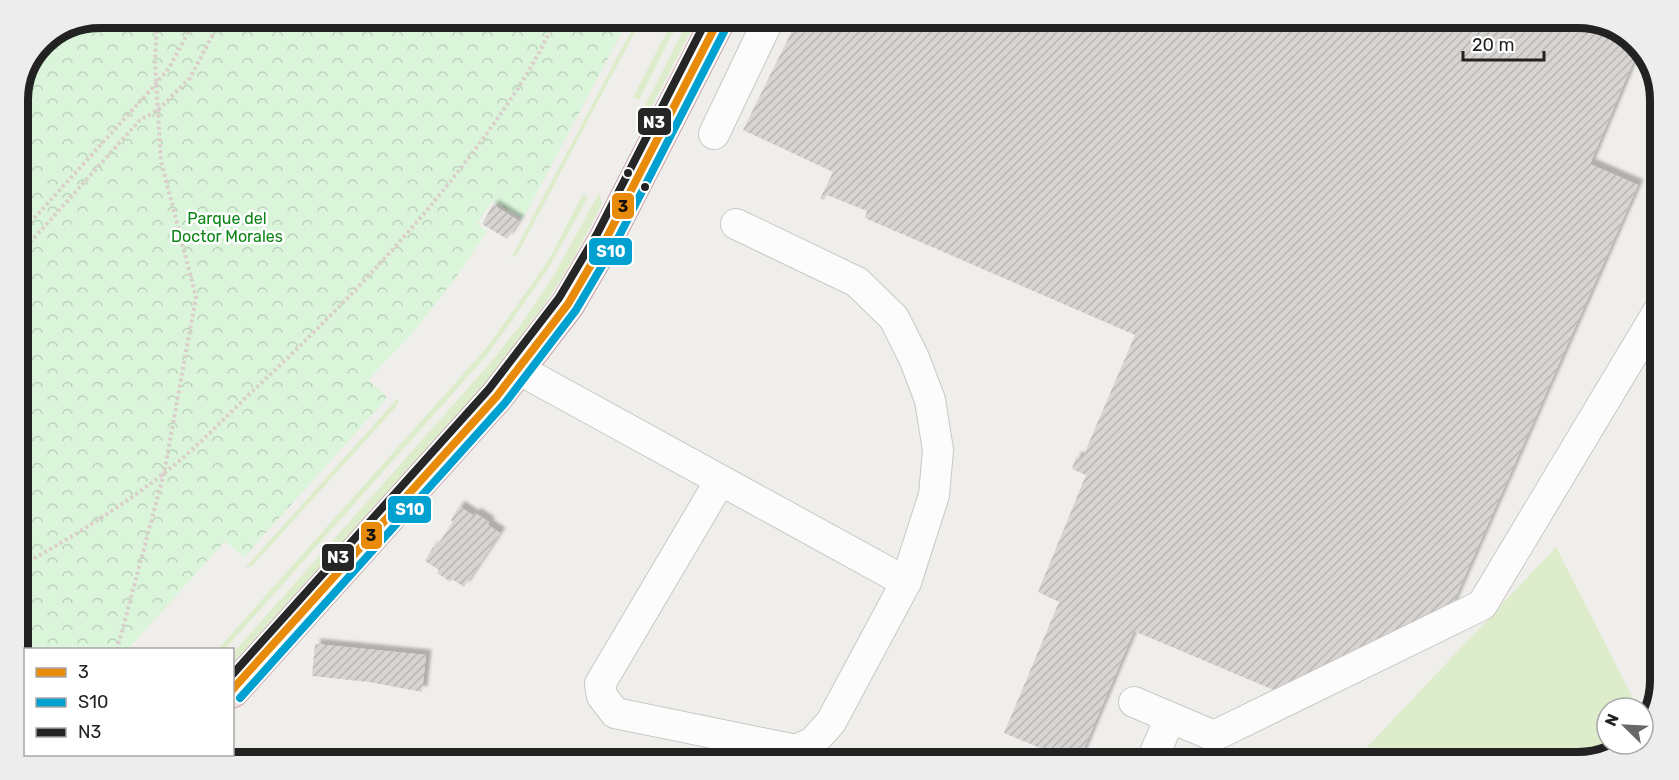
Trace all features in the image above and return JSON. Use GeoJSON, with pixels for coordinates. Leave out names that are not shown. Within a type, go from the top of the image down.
{"type":"FeatureCollection","features":[{"type":"Feature","properties":{"kind":"highway"},"geometry":{"type":"LineString","coordinates":[[234,689],[481,414],[568,304],[606,239],[714,28]]}},
{"type":"Feature","properties":{"kind":"lane"},"geometry":{"type":"LineString","coordinates":[[714,134],[765,28]]}},
{"type":"Feature","properties":{"kind":"lane"},"geometry":{"type":"LineString","coordinates":[[720,481],[600,684],[602,696],[615,713],[796,750],[813,742],[831,722],[906,582],[934,495],[938,450],[930,400],[914,358],[894,318],[857,282],[736,224]]}},
{"type":"Feature","properties":{"kind":"lane"},"geometry":{"type":"LineString","coordinates":[[1134,702],[1214,736],[1482,605],[1650,325]]}},
{"type":"Feature","properties":{"kind":"lane"},"geometry":{"type":"LineString","coordinates":[[518,369],[906,582]]}},
{"type":"Feature","properties":{"kind":"lane"},"geometry":{"type":"LineString","coordinates":[[1155,752],[1170,718]]}},
{"type":"Feature","properties":{"kind":"path"},"geometry":{"type":"LineString","coordinates":[[118,648],[164,473],[196,297],[161,161],[156,84],[157,28]]}},
{"type":"Feature","properties":{"kind":"path"},"geometry":{"type":"LineString","coordinates":[[29,224],[156,84],[169,68],[191,28]]}},
{"type":"Feature","properties":{"kind":"path"},"geometry":{"type":"LineString","coordinates":[[29,244],[140,120],[158,110],[190,78],[216,28]]}},
{"type":"Feature","properties":{"kind":"path"},"geometry":{"type":"LineString","coordinates":[[29,561],[63,543],[164,473],[293,353],[369,275],[451,182],[510,102],[552,28]]}},
{"type":"Feature","properties":{"kind":"green space","name":"Parque del Doctor Morales"},"geometry":{"type":"Polygon","coordinates":[[[101,28],[624,28],[523,219],[492,201],[477,224],[487,231],[457,276],[415,330],[368,380],[386,396],[386,399],[244,557],[225,541],[130,647],[29,648],[29,96],[31,82],[43,57],[53,46],[73,34],[101,28]]]}},
{"type":"Feature","properties":{"kind":"green space"},"geometry":{"type":"Polygon","coordinates":[[[633,28],[637,28],[518,253],[511,258],[633,28]]]}},
{"type":"Feature","properties":{"kind":"green space"},"geometry":{"type":"Polygon","coordinates":[[[669,28],[675,28],[639,100],[633,97],[669,28]]]}},
{"type":"Feature","properties":{"kind":"green space"},"geometry":{"type":"Polygon","coordinates":[[[684,28],[692,28],[649,112],[639,117],[684,28]]]}},
{"type":"Feature","properties":{"kind":"green space"},"geometry":{"type":"Polygon","coordinates":[[[599,193],[602,204],[570,265],[545,304],[488,380],[234,662],[234,652],[491,362],[522,323],[554,275],[599,193]]]}},
{"type":"Feature","properties":{"kind":"green space"},"geometry":{"type":"Polygon","coordinates":[[[583,194],[588,197],[548,269],[488,354],[226,648],[219,648],[488,346],[548,261],[583,194]]]}},
{"type":"Feature","properties":{"kind":"green space"},"geometry":{"type":"Polygon","coordinates":[[[398,398],[395,408],[255,563],[245,568],[398,398]]]}},
{"type":"Feature","properties":{"kind":"green space"},"geometry":{"type":"Polygon","coordinates":[[[1556,547],[1632,696],[1595,696],[1595,749],[1578,752],[1362,752],[1556,547]]]}},
{"type":"Feature","properties":{"kind":"building"},"geometry":{"type":"Polygon","coordinates":[[[794,28],[1578,28],[1606,34],[1622,43],[1635,56],[1590,164],[1638,185],[1449,612],[1276,691],[1134,631],[1082,752],[1050,752],[1004,733],[1059,602],[1038,592],[1086,475],[1072,469],[1076,457],[1082,459],[1135,335],[865,218],[867,211],[827,195],[824,200],[820,199],[833,172],[743,130],[794,28]]]}},
{"type":"Feature","properties":{"kind":"building"},"geometry":{"type":"Polygon","coordinates":[[[493,205],[519,221],[507,239],[482,224],[493,205]]]}},
{"type":"Feature","properties":{"kind":"building"},"geometry":{"type":"Polygon","coordinates":[[[459,506],[489,522],[488,525],[500,533],[464,587],[437,573],[439,570],[425,561],[453,522],[451,520],[459,506]]]}},
{"type":"Feature","properties":{"kind":"building"},"geometry":{"type":"Polygon","coordinates":[[[315,644],[426,655],[422,692],[369,682],[312,676],[315,644]]]}},
{"type":"Feature","properties":{"kind":"transit line","name":"N3"},"geometry":{"type":"LineString","coordinates":[[234,673],[489,389],[559,298],[597,234],[702,28]]}},
{"type":"Feature","properties":{"kind":"transit line","name":"3"},"geometry":{"type":"LineString","coordinates":[[234,688],[497,396],[568,304],[606,239],[714,28]]}},
{"type":"Feature","properties":{"kind":"transit line","name":"S10"},"geometry":{"type":"LineString","coordinates":[[240,698],[505,403],[576,310],[615,244],[726,28]]}}]}
